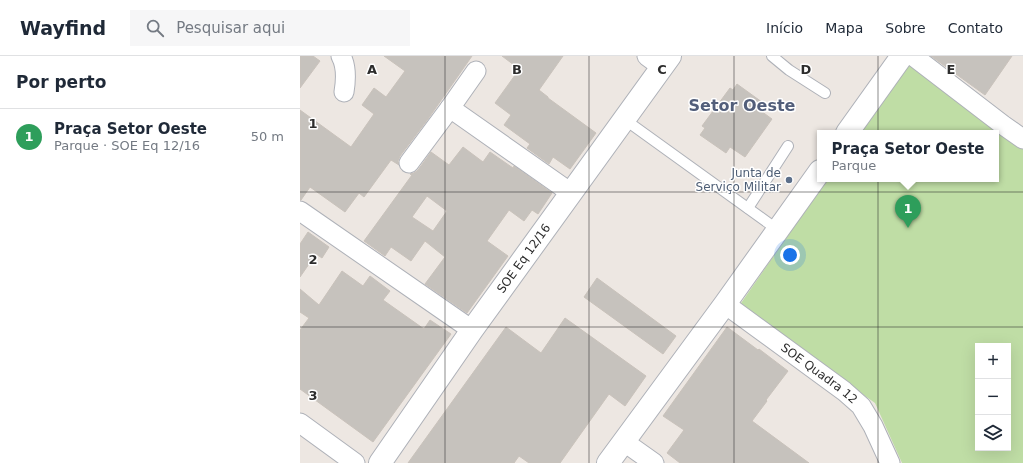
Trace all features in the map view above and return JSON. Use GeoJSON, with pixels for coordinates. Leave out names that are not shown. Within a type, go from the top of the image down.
{"type":"FeatureCollection","features":[{"type":"Feature","properties":{"kind":"street"},"geometry":{"type":"LineString","coordinates":[[341,56],[344,62],[346,78],[344,92]]}},
{"type":"Feature","properties":{"kind":"street"},"geometry":{"type":"LineString","coordinates":[[849,130],[902,56]]}},
{"type":"Feature","properties":{"kind":"street"},"geometry":{"type":"LineString","coordinates":[[913,56],[1023,139]]}},
{"type":"Feature","properties":{"kind":"street","name":"SOE Eq 12/16"},"geometry":{"type":"LineString","coordinates":[[380,463],[472,330],[624,119],[660,60]]}},
{"type":"Feature","properties":{"kind":"street"},"geometry":{"type":"LineString","coordinates":[[409,163],[476,71]]}},
{"type":"Feature","properties":{"kind":"street"},"geometry":{"type":"LineString","coordinates":[[450,108],[571,193]]}},
{"type":"Feature","properties":{"kind":"street"},"geometry":{"type":"LineString","coordinates":[[608,463],[726,304],[817,175]]}},
{"type":"Feature","properties":{"kind":"street"},"geometry":{"type":"LineString","coordinates":[[300,211],[472,330]]}},
{"type":"Feature","properties":{"kind":"street","name":"SOE Quadra 12"},"geometry":{"type":"LineString","coordinates":[[726,304],[862,406],[890,463]]}},
{"type":"Feature","properties":{"kind":"street"},"geometry":{"type":"LineString","coordinates":[[300,423],[355,463]]}},
{"type":"Feature","properties":{"kind":"street"},"geometry":{"type":"LineString","coordinates":[[623,441],[654,463]]}},
{"type":"Feature","properties":{"kind":"lane"},"geometry":{"type":"LineString","coordinates":[[772,56],[789,70],[825,93]]}},
{"type":"Feature","properties":{"kind":"lane"},"geometry":{"type":"LineString","coordinates":[[624,119],[778,230]]}},
{"type":"Feature","properties":{"kind":"lane"},"geometry":{"type":"LineString","coordinates":[[748,208],[788,146]]}},
{"type":"Feature","properties":{"kind":"green space"},"geometry":{"type":"Polygon","coordinates":[[[908,64],[997,130],[861,130],[908,64]]]}},
{"type":"Feature","properties":{"kind":"green space"},"geometry":{"type":"Polygon","coordinates":[[[999,131],[1023,149],[1023,463],[902,463],[875,403],[739,306],[825,182],[999,182],[999,131]]]}},
{"type":"Feature","properties":{"kind":"building"},"geometry":{"type":"Polygon","coordinates":[[[300,56],[313,56],[320,61],[300,88],[300,56]]]}},
{"type":"Feature","properties":{"kind":"building"},"geometry":{"type":"Polygon","coordinates":[[[384,56],[472,56],[400,156],[398,161],[399,165],[391,160],[364,197],[359,193],[345,212],[310,187],[300,200],[300,110],[351,147],[374,114],[362,105],[374,88],[386,97],[405,71],[384,56]]]}},
{"type":"Feature","properties":{"kind":"building"},"geometry":{"type":"Polygon","coordinates":[[[502,56],[563,56],[539,90],[596,133],[570,169],[553,157],[549,164],[527,148],[530,144],[504,125],[511,115],[495,103],[518,71],[512,67],[514,65],[502,56]]]}},
{"type":"Feature","properties":{"kind":"building"},"geometry":{"type":"Polygon","coordinates":[[[931,56],[1012,56],[985,95],[931,56]]]}},
{"type":"Feature","properties":{"kind":"building"},"geometry":{"type":"Polygon","coordinates":[[[737,84],[766,105],[761,111],[772,119],[745,157],[730,147],[726,153],[700,135],[705,128],[702,126],[730,88],[733,90],[737,84]]]}},
{"type":"Feature","properties":{"kind":"building"},"geometry":{"type":"Polygon","coordinates":[[[463,147],[483,162],[490,152],[513,168],[514,166],[552,193],[538,214],[532,210],[524,221],[509,210],[487,241],[508,256],[467,313],[425,284],[445,257],[425,241],[411,261],[391,247],[385,256],[364,241],[412,175],[410,174],[418,170],[431,152],[449,165],[463,147]],[[427,196],[412,217],[433,231],[447,211],[427,196]]]}},
{"type":"Feature","properties":{"kind":"building"},"geometry":{"type":"Polygon","coordinates":[[[308,232],[329,247],[322,258],[316,254],[300,277],[300,244],[308,232]]]}},
{"type":"Feature","properties":{"kind":"building"},"geometry":{"type":"Polygon","coordinates":[[[342,271],[363,286],[370,276],[390,291],[383,300],[424,329],[430,320],[451,334],[373,442],[300,389],[300,330],[309,318],[300,312],[300,289],[319,305],[342,271]]]}},
{"type":"Feature","properties":{"kind":"building"},"geometry":{"type":"Polygon","coordinates":[[[597,278],[676,336],[663,354],[584,297],[597,278]]]}},
{"type":"Feature","properties":{"kind":"building"},"geometry":{"type":"Polygon","coordinates":[[[565,318],[646,376],[625,406],[609,394],[560,463],[529,463],[519,456],[514,463],[408,463],[506,327],[541,353],[565,318]]]}},
{"type":"Feature","properties":{"kind":"building"},"geometry":{"type":"Polygon","coordinates":[[[727,327],[788,371],[752,421],[809,463],[680,463],[667,453],[684,430],[663,416],[727,327]]]}},
{"type":"Feature","properties":{"kind":"place","name":"Junta de Serviço Militar"},"geometry":{"type":"Point","coordinates":[789,180]}},
{"type":"Feature","properties":{"kind":"place","name":"Praça Setor Oeste"},"geometry":{"type":"Point","coordinates":[908,228]}},
{"type":"Feature","properties":{"kind":"district","name":"Setor Oeste"},"geometry":{"type":"Point","coordinates":[742,105]}}]}
